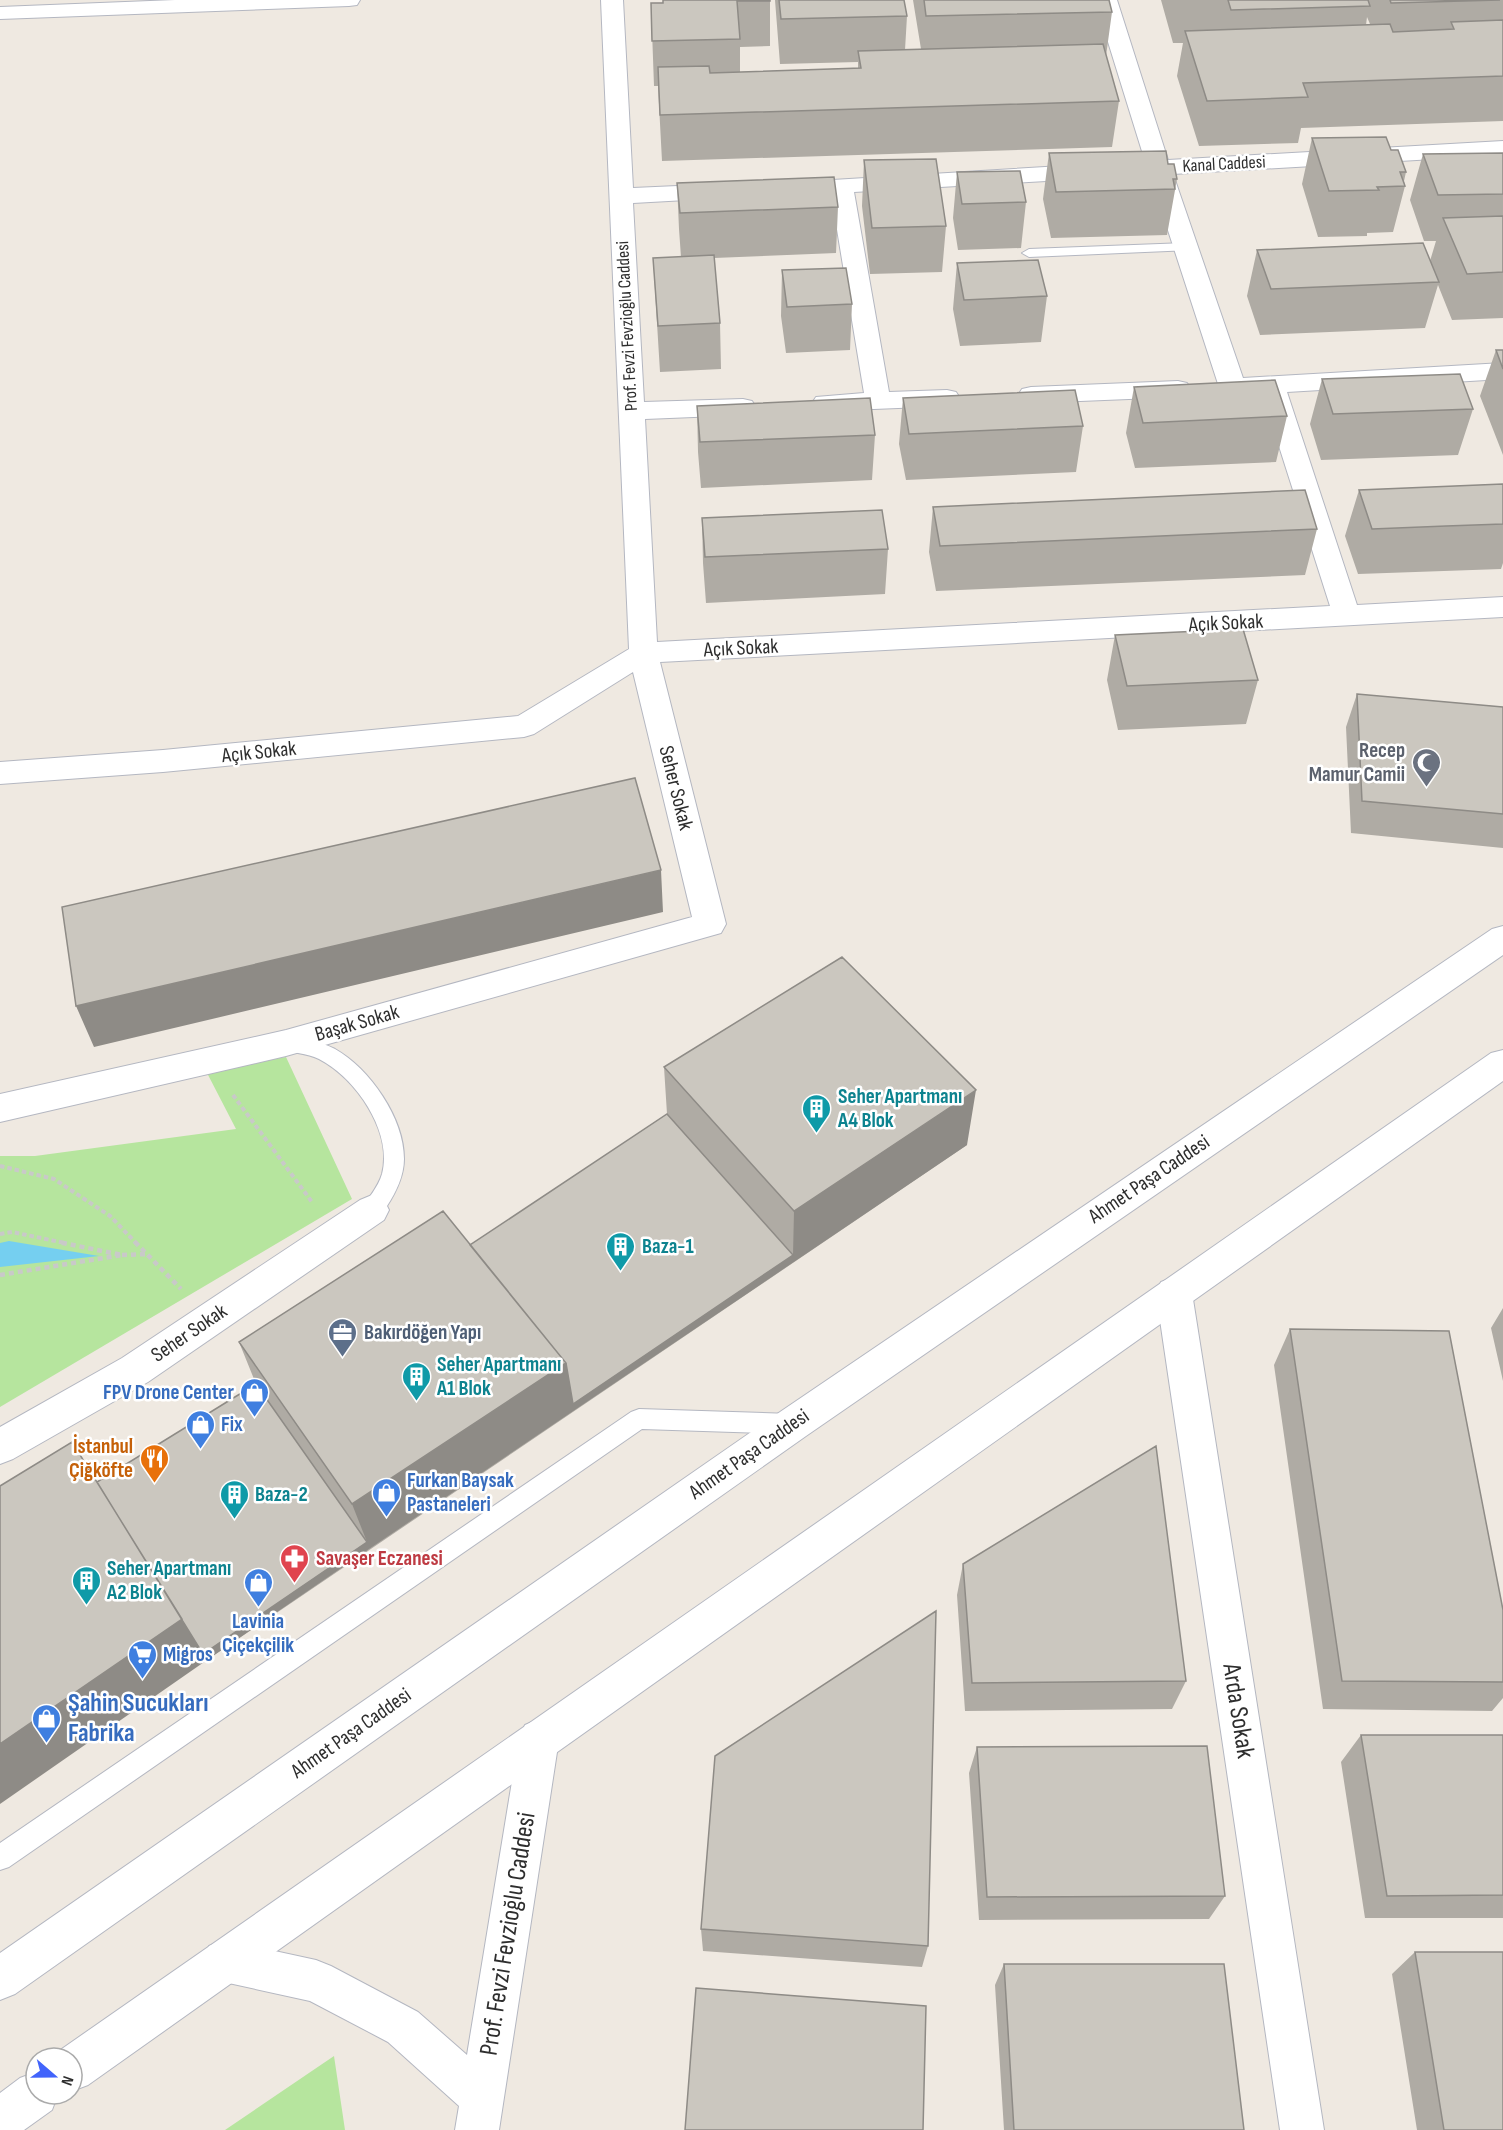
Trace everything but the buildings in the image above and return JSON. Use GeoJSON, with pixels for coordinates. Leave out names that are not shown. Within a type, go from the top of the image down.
{"type":"FeatureCollection","features":[{"type":"Feature","properties":{"kind":"street"},"geometry":{"type":"LineString","coordinates":[[0,13],[262,1],[349,0]]}},
{"type":"Feature","properties":{"kind":"street","name":"Prof. Fevzi Fevzioğlu Caddesi"},"geometry":{"type":"LineString","coordinates":[[612,0],[642,653]]}},
{"type":"Feature","properties":{"kind":"street"},"geometry":{"type":"LineString","coordinates":[[1106,0],[1186,247],[1213,387]]}},
{"type":"Feature","properties":{"kind":"street","name":"Kanal Caddesi"},"geometry":{"type":"LineString","coordinates":[[621,196],[841,186],[1503,148]]}},
{"type":"Feature","properties":{"kind":"street"},"geometry":{"type":"LineString","coordinates":[[841,186],[878,401]]}},
{"type":"Feature","properties":{"kind":"street"},"geometry":{"type":"LineString","coordinates":[[1008,396],[1272,385],[1503,371]]}},
{"type":"Feature","properties":{"kind":"street"},"geometry":{"type":"LineString","coordinates":[[1272,385],[1347,616]]}},
{"type":"Feature","properties":{"kind":"street"},"geometry":{"type":"LineString","coordinates":[[631,411],[972,397]]}},
{"type":"Feature","properties":{"kind":"street","name":"Açık Sokak"},"geometry":{"type":"LineString","coordinates":[[0,773],[174,760],[524,726],[642,653],[1503,608]]}},
{"type":"Feature","properties":{"kind":"street","name":"Seher Sokak"},"geometry":{"type":"LineString","coordinates":[[642,653],[710,924]]}},
{"type":"Feature","properties":{"kind":"street","name":"Başak Sokak"},"geometry":{"type":"LineString","coordinates":[[0,1108],[286,1043],[710,924]]}},
{"type":"Feature","properties":{"kind":"street","name":"Ahmet Paşa Caddesi"},"geometry":{"type":"LineString","coordinates":[[0,1979],[793,1424],[1503,938]]}},
{"type":"Feature","properties":{"kind":"street"},"geometry":{"type":"LineString","coordinates":[[84,2060],[1503,1064]]}},
{"type":"Feature","properties":{"kind":"street","name":"Seher Sokak"},"geometry":{"type":"LineString","coordinates":[[0,1447],[135,1370],[372,1210]]}},
{"type":"Feature","properties":{"kind":"street","name":"Arda Sokak"},"geometry":{"type":"LineString","coordinates":[[1174,1293],[1302,2130]]}},
{"type":"Feature","properties":{"kind":"street","name":"Prof. Fevzi Fevzioğlu Caddesi"},"geometry":{"type":"LineString","coordinates":[[479,2114],[539,1739]]}},
{"type":"Feature","properties":{"kind":"street"},"geometry":{"type":"LineString","coordinates":[[224,1961],[316,1981],[403,2027],[479,2114]]}},
{"type":"Feature","properties":{"kind":"street"},"geometry":{"type":"LineString","coordinates":[[0,2120],[24,2103]]}},
{"type":"Feature","properties":{"kind":"lane"},"geometry":{"type":"LineString","coordinates":[[1029,253],[1186,247]]}},
{"type":"Feature","properties":{"kind":"lane"},"geometry":{"type":"LineString","coordinates":[[286,1043],[327,1054],[346,1068],[359,1081],[384,1116],[394,1159],[389,1186],[372,1210]]}},
{"type":"Feature","properties":{"kind":"lane"},"geometry":{"type":"LineString","coordinates":[[0,1858],[639,1419],[793,1424]]}},
{"type":"Feature","properties":{"kind":"path"},"geometry":{"type":"LineString","coordinates":[[208,1060],[336,1234]]}},
{"type":"Feature","properties":{"kind":"path"},"geometry":{"type":"LineString","coordinates":[[0,1166],[54,1179],[110,1216],[209,1319]]}},
{"type":"Feature","properties":{"kind":"path"},"geometry":{"type":"LineString","coordinates":[[0,1234],[12,1232],[122,1254]]}},
{"type":"Feature","properties":{"kind":"path"},"geometry":{"type":"LineString","coordinates":[[0,1275],[122,1254],[149,1254]]}},
{"type":"Feature","properties":{"kind":"green space"},"geometry":{"type":"Polygon","coordinates":[[[286,1057],[352,1199],[0,1407],[0,1156],[35,1156],[236,1129],[206,1071],[286,1057]]]}},
{"type":"Feature","properties":{"kind":"green space"},"geometry":{"type":"Polygon","coordinates":[[[334,2056],[345,2130],[225,2130],[334,2056]]]}},
{"type":"Feature","properties":{"kind":"water"},"geometry":{"type":"Polygon","coordinates":[[[9,1241],[99,1256],[0,1267],[0,1243],[9,1241]]]}},
{"type":"Feature","properties":{"kind":"place","name":"Recep Mamur Camii"},"geometry":{"type":"Point","coordinates":[1426,788]}},
{"type":"Feature","properties":{"kind":"place","name":"Seher Apartmanı A4 Blok"},"geometry":{"type":"Point","coordinates":[817,1134]}},
{"type":"Feature","properties":{"kind":"place","name":"Baza-1"},"geometry":{"type":"Point","coordinates":[621,1272]}},
{"type":"Feature","properties":{"kind":"place","name":"Bakırdöğen Yapı"},"geometry":{"type":"Point","coordinates":[343,1358]}},
{"type":"Feature","properties":{"kind":"place","name":"Seher Apartmanı A1 Blok"},"geometry":{"type":"Point","coordinates":[416,1402]}},
{"type":"Feature","properties":{"kind":"place","name":"FPV Drone Center"},"geometry":{"type":"Point","coordinates":[255,1418]}},
{"type":"Feature","properties":{"kind":"place","name":"Fix"},"geometry":{"type":"Point","coordinates":[200,1450]}},
{"type":"Feature","properties":{"kind":"place","name":"İstanbul Çiğköfte"},"geometry":{"type":"Point","coordinates":[154,1484]}},
{"type":"Feature","properties":{"kind":"place","name":"Furkan Baysak Pastaneleri"},"geometry":{"type":"Point","coordinates":[386,1518]}},
{"type":"Feature","properties":{"kind":"place","name":"Baza-2"},"geometry":{"type":"Point","coordinates":[234,1520]}},
{"type":"Feature","properties":{"kind":"place","name":"Savaşer Eczanesi"},"geometry":{"type":"Point","coordinates":[295,1584]}},
{"type":"Feature","properties":{"kind":"place","name":"Seher Apartmanı A2 Blok"},"geometry":{"type":"Point","coordinates":[86,1606]}},
{"type":"Feature","properties":{"kind":"place","name":"Lavinia Çiçekçilik"},"geometry":{"type":"Point","coordinates":[258,1608]}},
{"type":"Feature","properties":{"kind":"place","name":"Migros"},"geometry":{"type":"Point","coordinates":[142,1680]}},
{"type":"Feature","properties":{"kind":"place","name":"Şahin Sucukları Fabrika"},"geometry":{"type":"Point","coordinates":[47,1744]}}]}
